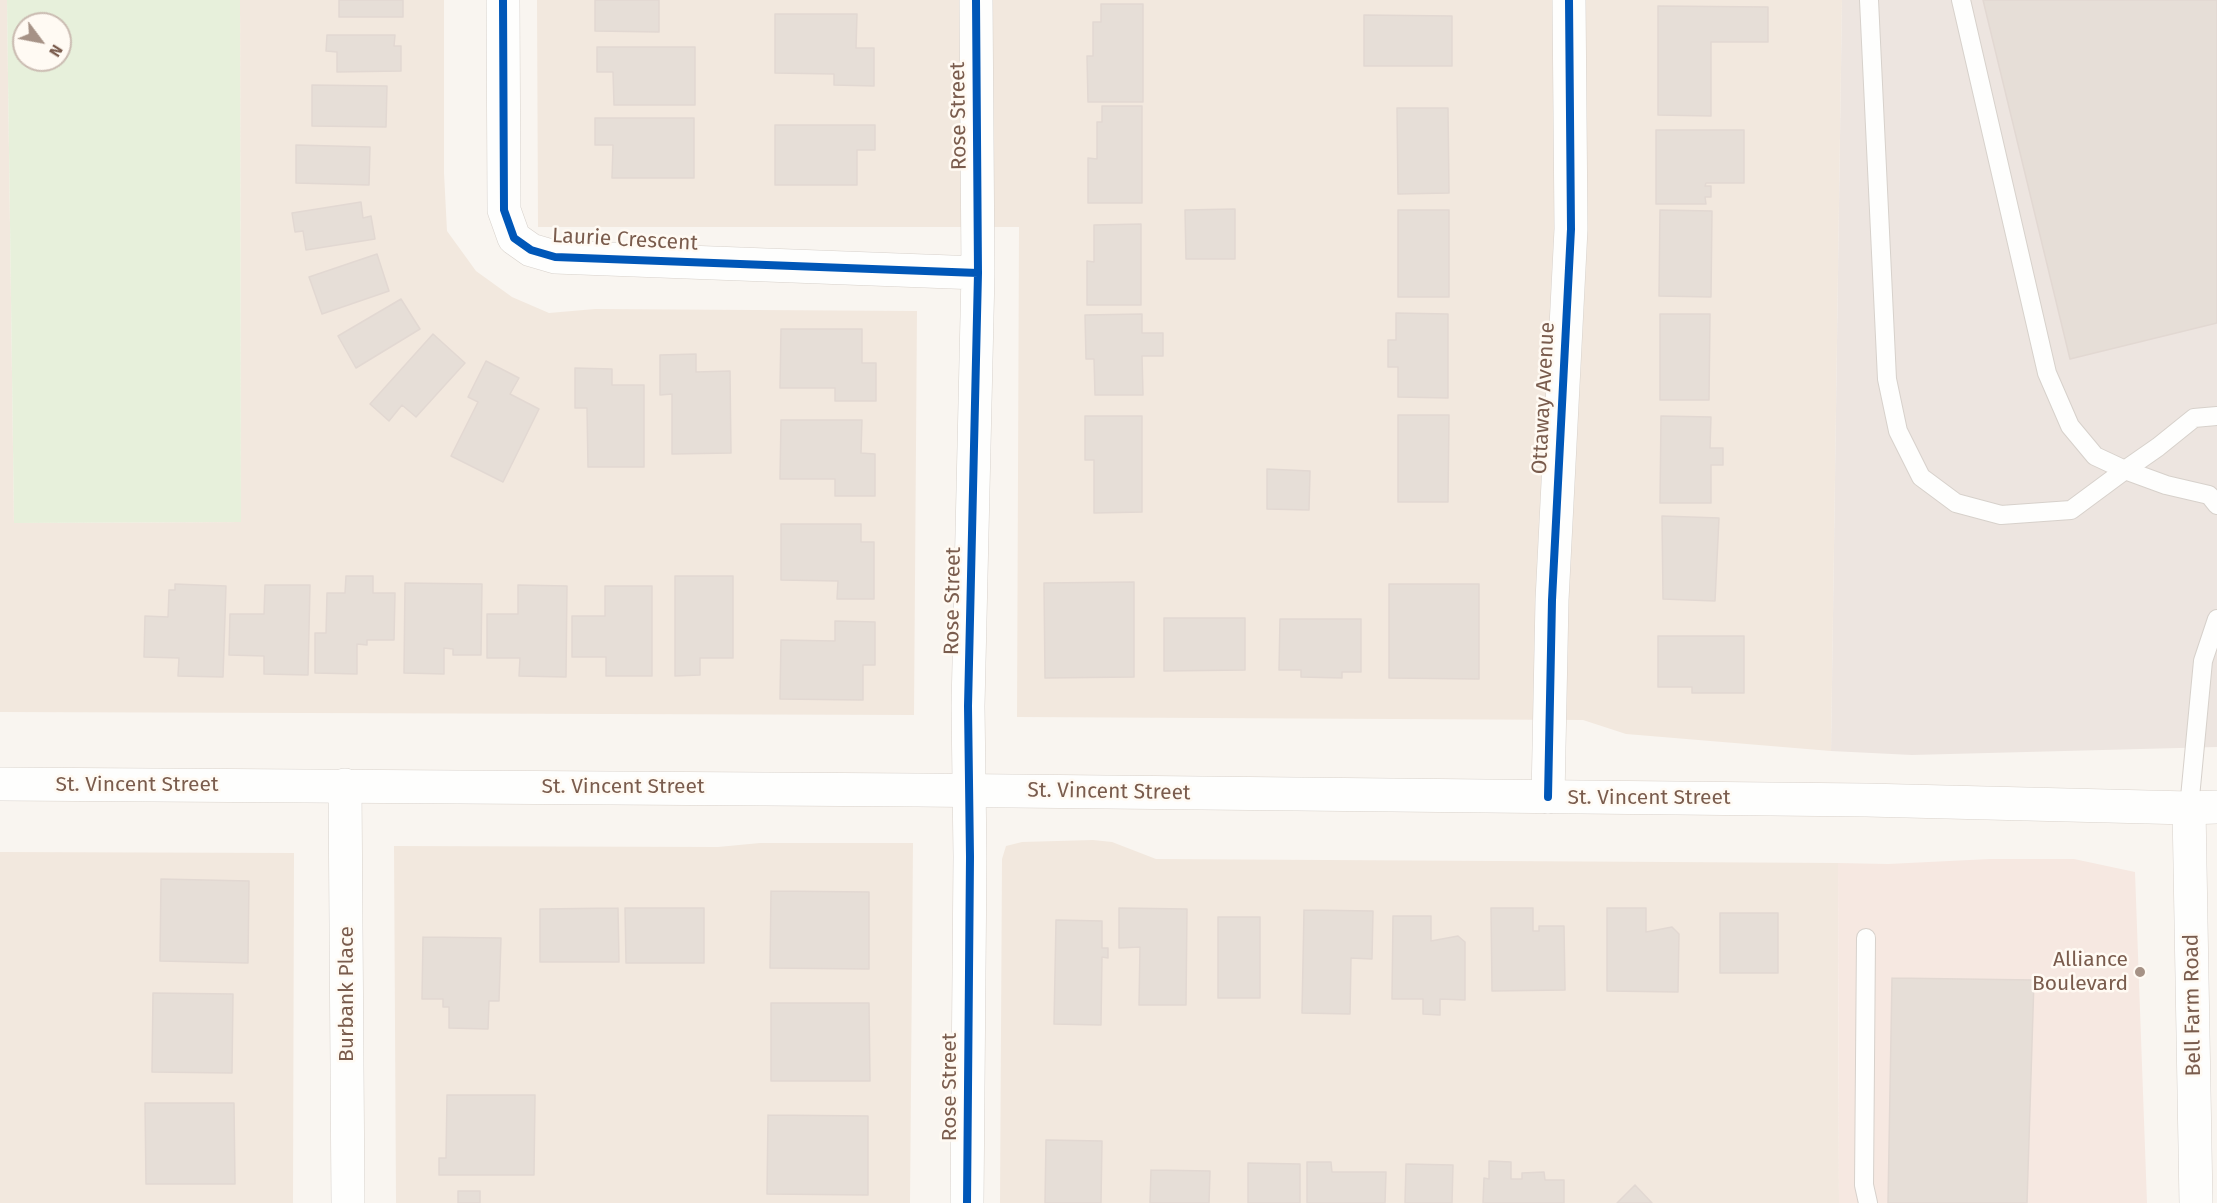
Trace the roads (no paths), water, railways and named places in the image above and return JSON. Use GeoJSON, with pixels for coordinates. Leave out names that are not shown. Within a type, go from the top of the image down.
{"type":"FeatureCollection","features":[{"type":"Feature","properties":{"kind":"street","name":"Laurie Crescent"},"geometry":{"type":"LineString","coordinates":[[503,0],[504,210],[514,238],[531,250],[555,257],[978,273]]}},
{"type":"Feature","properties":{"kind":"street","name":"Rose Street"},"geometry":{"type":"LineString","coordinates":[[967,1203],[969,694],[978,273],[976,0]]}},
{"type":"Feature","properties":{"kind":"street","name":"Ottaway Avenue"},"geometry":{"type":"LineString","coordinates":[[1548,797],[1552,600],[1571,229],[1569,0]]}},
{"type":"Feature","properties":{"kind":"street","name":"St. Vincent Street"},"geometry":{"type":"LineString","coordinates":[[0,784],[345,785],[1878,800],[2203,807]]}},
{"type":"Feature","properties":{"kind":"street","name":"Burbank Place"},"geometry":{"type":"LineString","coordinates":[[345,785],[348,1203]]}},
{"type":"Feature","properties":{"kind":"street","name":"Bell Farm Road"},"geometry":{"type":"LineString","coordinates":[[2196,1203],[2203,807]]}},
{"type":"Feature","properties":{"kind":"lane"},"geometry":{"type":"LineString","coordinates":[[1869,0],[1887,379],[1898,431],[1921,477],[1956,503],[2001,515],[2071,510],[2194,418],[2217,416]]}},
{"type":"Feature","properties":{"kind":"lane"},"geometry":{"type":"LineString","coordinates":[[1961,0],[2047,373],[2070,426],[2095,456],[2166,485],[2210,495],[2217,505]]}},
{"type":"Feature","properties":{"kind":"lane"},"geometry":{"type":"LineString","coordinates":[[2203,807],[2203,661],[2217,619]]}},
{"type":"Feature","properties":{"kind":"lane"},"geometry":{"type":"LineString","coordinates":[[1866,938],[1864,1185],[1868,1203]]}},
{"type":"Feature","properties":{"kind":"place","name":"Alliance Boulevard"},"geometry":{"type":"Point","coordinates":[2140,972]}}]}
